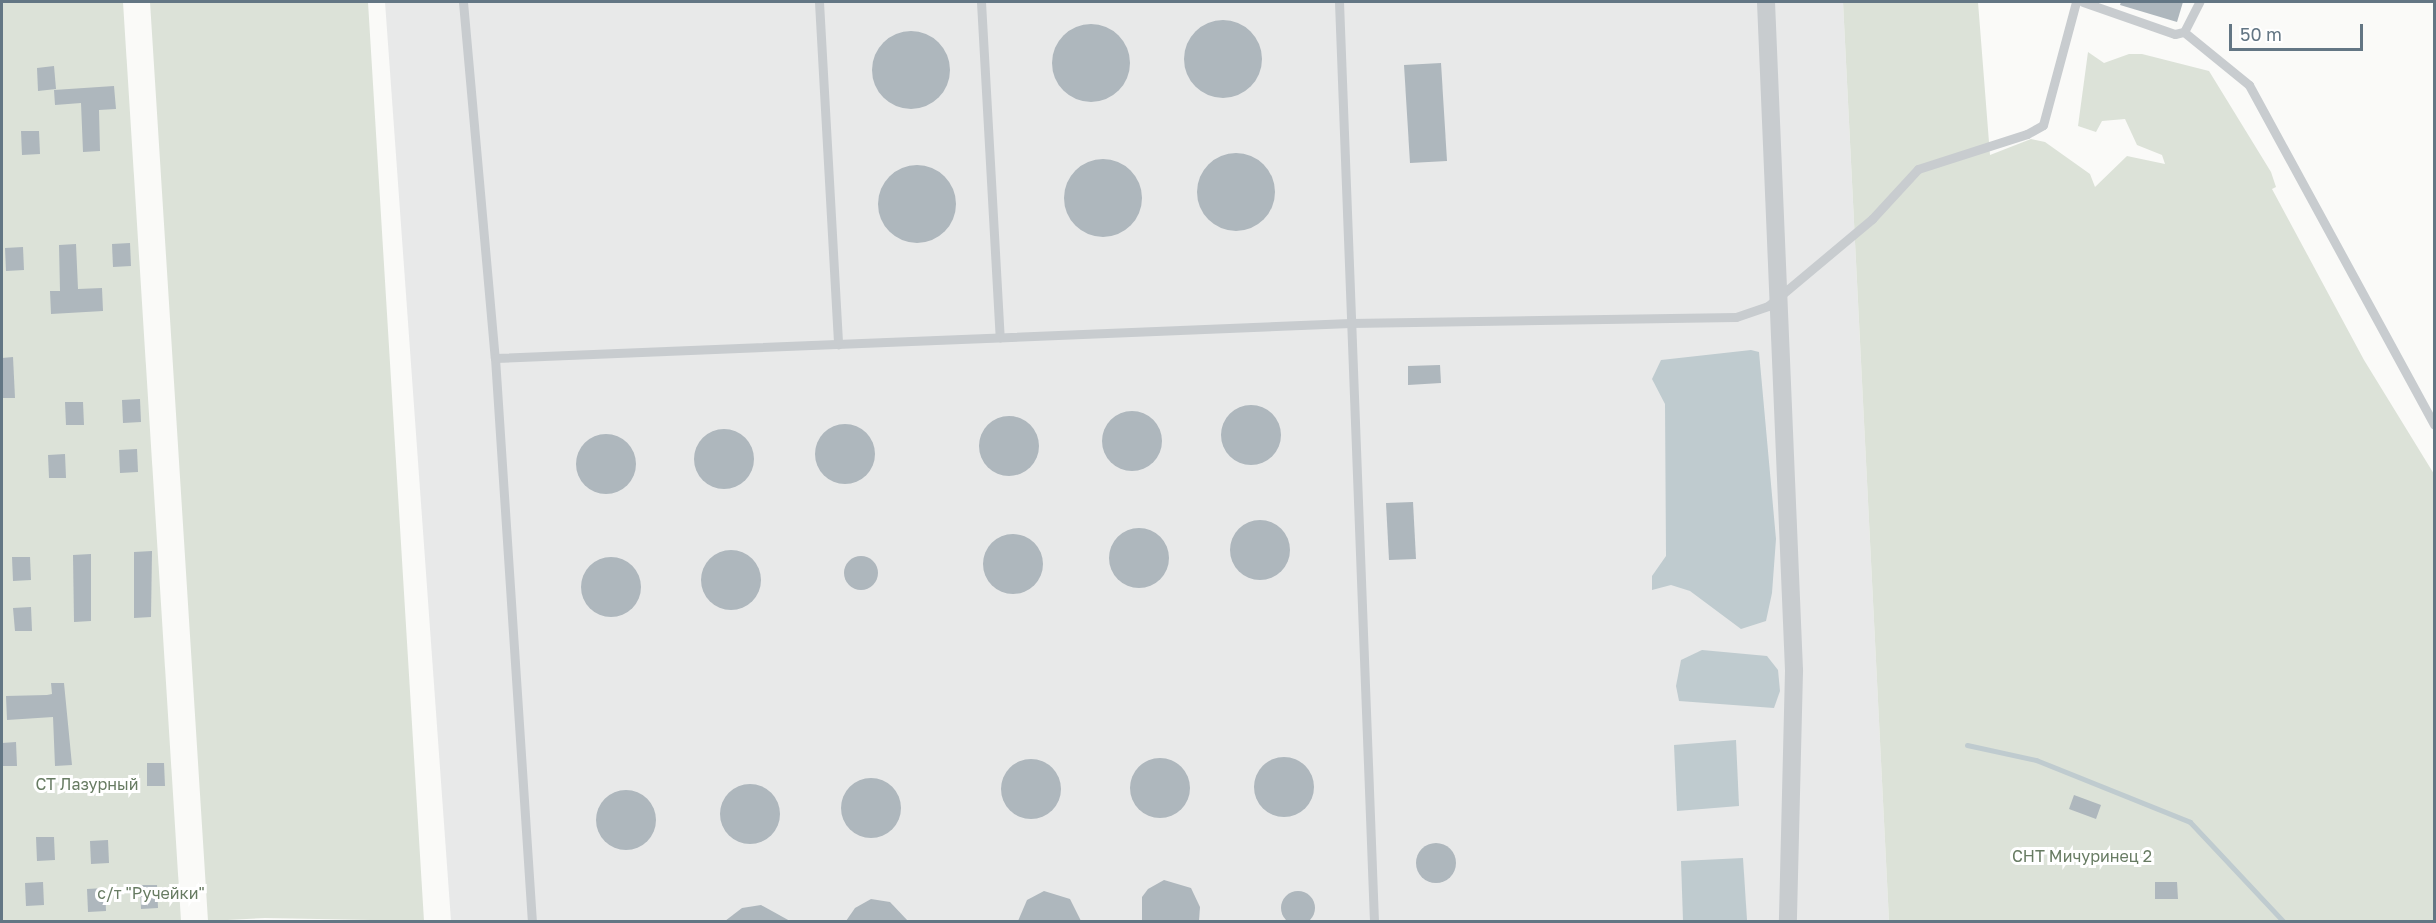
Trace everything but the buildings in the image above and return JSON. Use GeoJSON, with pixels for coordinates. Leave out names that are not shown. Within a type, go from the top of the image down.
{"type":"FeatureCollection","features":[{"type":"Feature","properties":{"kind":"street"},"geometry":{"type":"LineString","coordinates":[[1766,2],[1781,295],[1794,670],[1788,921]]}},
{"type":"Feature","properties":{"kind":"lane"},"geometry":{"type":"LineString","coordinates":[[463,2],[495,358],[532,921]]}},
{"type":"Feature","properties":{"kind":"lane"},"geometry":{"type":"LineString","coordinates":[[819,2],[838,344]]}},
{"type":"Feature","properties":{"kind":"lane"},"geometry":{"type":"LineString","coordinates":[[981,2],[1000,337]]}},
{"type":"Feature","properties":{"kind":"lane"},"geometry":{"type":"LineString","coordinates":[[1339,2],[1374,921]]}},
{"type":"Feature","properties":{"kind":"lane"},"geometry":{"type":"LineString","coordinates":[[495,358],[1350,323],[1736,317],[1768,306],[1872,219],[1918,169],[2027,135],[2043,125],[2076,2]]}},
{"type":"Feature","properties":{"kind":"lane"},"geometry":{"type":"LineString","coordinates":[[2083,2],[2175,34],[2184,32]]}},
{"type":"Feature","properties":{"kind":"lane"},"geometry":{"type":"LineString","coordinates":[[2184,32],[2199,2]]}},
{"type":"Feature","properties":{"kind":"lane"},"geometry":{"type":"LineString","coordinates":[[2184,32],[2249,85],[2434,425]]}},
{"type":"Feature","properties":{"kind":"shaded area"},"geometry":{"type":"Polygon","coordinates":[[[385,2],[1843,2],[1889,921],[451,921],[385,2]]]}},
{"type":"Feature","properties":{"kind":"shaded area"},"geometry":{"type":"Polygon","coordinates":[[[1751,350],[1759,352],[1776,539],[1772,593],[1766,621],[1741,629],[1690,591],[1671,585],[1652,590],[1652,576],[1666,556],[1665,404],[1652,379],[1661,360],[1751,350]]]}},
{"type":"Feature","properties":{"kind":"shaded area"},"geometry":{"type":"Polygon","coordinates":[[[1702,650],[1767,656],[1778,670],[1780,691],[1774,708],[1679,701],[1676,686],[1681,660],[1702,650]]]}},
{"type":"Feature","properties":{"kind":"shaded area"},"geometry":{"type":"Polygon","coordinates":[[[1736,740],[1739,806],[1677,811],[1674,745],[1736,740]]]}},
{"type":"Feature","properties":{"kind":"shaded area"},"geometry":{"type":"Polygon","coordinates":[[[1743,858],[1747,920],[1683,921],[1681,861],[1743,858]]]}},
{"type":"Feature","properties":{"kind":"green space","name":"СТ Лазурный"},"geometry":{"type":"Polygon","coordinates":[[[2,2],[123,2],[181,921],[2,922],[2,2]]]}},
{"type":"Feature","properties":{"kind":"green space"},"geometry":{"type":"Polygon","coordinates":[[[150,2],[368,2],[424,921],[265,918],[208,921],[150,2]]]}},
{"type":"Feature","properties":{"kind":"green space","name":"СНТ Мичуринец 2"},"geometry":{"type":"Polygon","coordinates":[[[1843,2],[1978,2],[1990,155],[2031,139],[2045,142],[2090,174],[2095,187],[2127,156],[2165,164],[2162,155],[2137,145],[2125,119],[2102,121],[2096,132],[2078,126],[2088,52],[2104,63],[2129,54],[2142,54],[2209,71],[2271,172],[2276,187],[2272,189],[2364,360],[2434,474],[2434,921],[1889,921],[1843,2]]]}},
{"type":"Feature","properties":{"kind":"waterway"},"geometry":{"type":"LineString","coordinates":[[1967,745],[2036,760],[2190,822],[2284,922]]}},
{"type":"Feature","properties":{"kind":"park label","name":"с/т \"Ручейки\""},"geometry":{"type":"Point","coordinates":[151,893]}}]}
